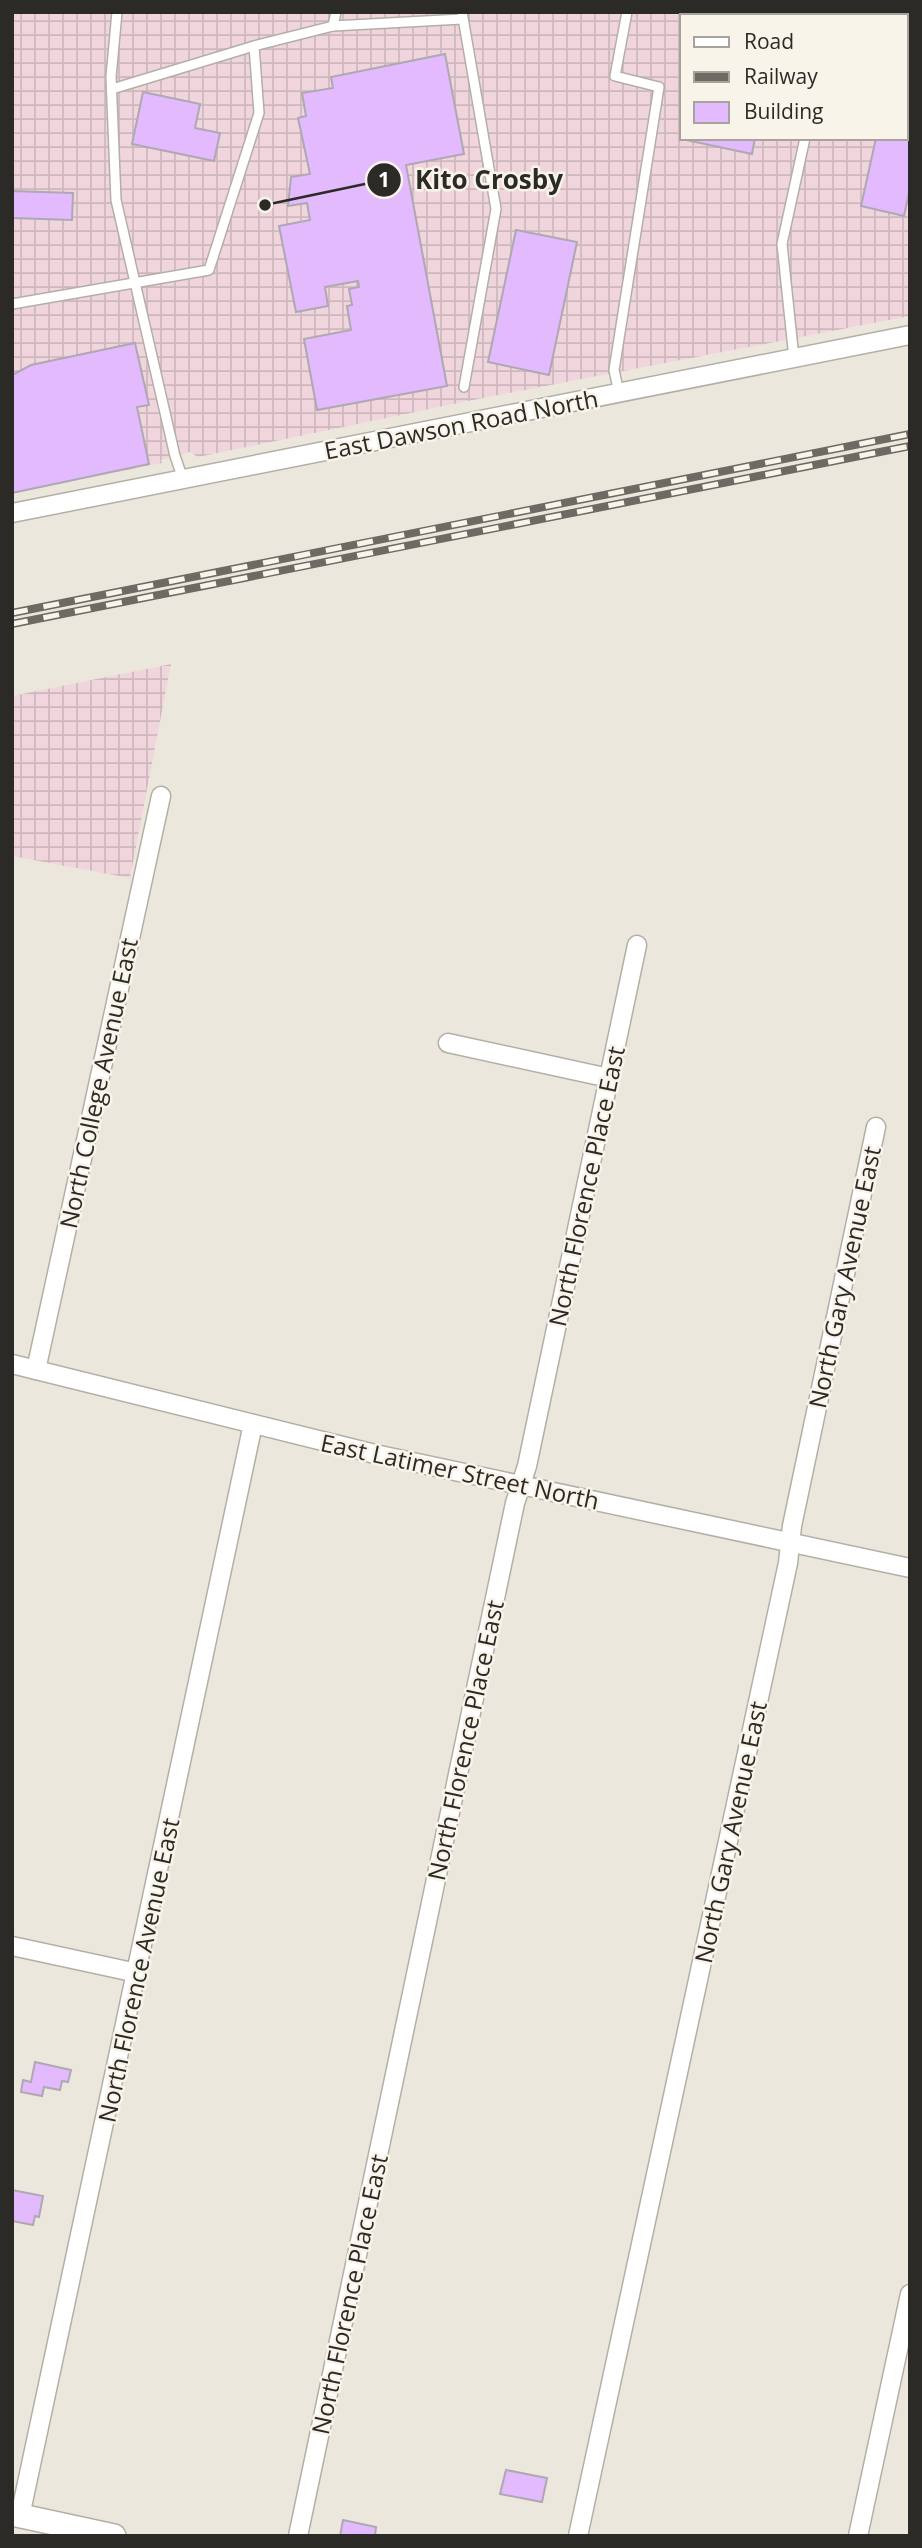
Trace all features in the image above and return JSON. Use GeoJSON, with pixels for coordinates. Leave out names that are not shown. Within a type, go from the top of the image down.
{"type":"FeatureCollection","features":[{"type":"Feature","properties":{"kind":"street","name":"East Dawson Road North"},"geometry":{"type":"LineString","coordinates":[[12,513],[910,335]]}},
{"type":"Feature","properties":{"kind":"street","name":"North College Avenue East"},"geometry":{"type":"LineString","coordinates":[[36,1370],[161,796]]}},
{"type":"Feature","properties":{"kind":"street","name":"North Florence Place East"},"geometry":{"type":"LineString","coordinates":[[298,2536],[509,1530],[521,1485],[637,945]]}},
{"type":"Feature","properties":{"kind":"street"},"geometry":{"type":"LineString","coordinates":[[448,1043],[609,1078]]}},
{"type":"Feature","properties":{"kind":"street","name":"North Gary Avenue East"},"geometry":{"type":"LineString","coordinates":[[578,2536],[788,1563],[792,1526],[876,1127]]}},
{"type":"Feature","properties":{"kind":"street","name":"East Latimer Street North"},"geometry":{"type":"LineString","coordinates":[[12,1364],[375,1454],[910,1568]]}},
{"type":"Feature","properties":{"kind":"street","name":"North Florence Avenue East"},"geometry":{"type":"LineString","coordinates":[[16,2515],[137,1973],[253,1424]]}},
{"type":"Feature","properties":{"kind":"street"},"geometry":{"type":"LineString","coordinates":[[12,1947],[137,1973]]}},
{"type":"Feature","properties":{"kind":"street"},"geometry":{"type":"LineString","coordinates":[[859,2536],[910,2294]]}},
{"type":"Feature","properties":{"kind":"street"},"geometry":{"type":"LineString","coordinates":[[16,2515],[114,2536]]}},
{"type":"Feature","properties":{"kind":"lane"},"geometry":{"type":"LineString","coordinates":[[117,12],[111,89],[116,200],[175,456],[183,479]]}},
{"type":"Feature","properties":{"kind":"lane"},"geometry":{"type":"LineString","coordinates":[[333,26],[336,12]]}},
{"type":"Feature","properties":{"kind":"lane"},"geometry":{"type":"LineString","coordinates":[[620,393],[614,370],[659,87],[615,76],[627,12]]}},
{"type":"Feature","properties":{"kind":"lane"},"geometry":{"type":"LineString","coordinates":[[111,89],[254,46],[333,26],[462,16],[496,209],[464,387]]}},
{"type":"Feature","properties":{"kind":"lane"},"geometry":{"type":"LineString","coordinates":[[12,304],[209,270],[259,113],[254,46]]}},
{"type":"Feature","properties":{"kind":"lane"},"geometry":{"type":"LineString","coordinates":[[794,358],[782,244],[805,140]]}},
{"type":"Feature","properties":{"kind":"shaded area"},"geometry":{"type":"Polygon","coordinates":[[[12,12],[910,12],[910,316],[478,399],[198,457],[190,452],[161,460],[162,463],[12,493],[12,12]]]}},
{"type":"Feature","properties":{"kind":"shaded area"},"geometry":{"type":"Polygon","coordinates":[[[171,664],[130,878],[12,856],[12,696],[171,664]]]}},
{"type":"Feature","properties":{"kind":"building"},"geometry":{"type":"Polygon","coordinates":[[[713,12],[783,12],[782,14],[713,12]]]}},
{"type":"Feature","properties":{"kind":"building"},"geometry":{"type":"Polygon","coordinates":[[[445,54],[464,154],[406,165],[447,386],[317,410],[304,339],[351,330],[347,306],[352,305],[349,289],[359,287],[358,281],[325,287],[328,306],[296,312],[279,226],[310,220],[307,203],[288,206],[291,177],[310,174],[298,118],[306,116],[302,93],[333,88],[331,77],[445,54]]]}},
{"type":"Feature","properties":{"kind":"building"},"geometry":{"type":"Polygon","coordinates":[[[143,92],[200,104],[195,128],[220,133],[214,161],[132,144],[143,92]]]}},
{"type":"Feature","properties":{"kind":"building"},"geometry":{"type":"Polygon","coordinates":[[[910,95],[910,188],[904,216],[861,206],[876,140],[908,140],[910,95]]]}},
{"type":"Feature","properties":{"kind":"building"},"geometry":{"type":"Polygon","coordinates":[[[686,140],[755,140],[752,154],[686,140]]]}},
{"type":"Feature","properties":{"kind":"building"},"geometry":{"type":"Polygon","coordinates":[[[12,191],[73,193],[72,220],[12,218],[12,191]]]}},
{"type":"Feature","properties":{"kind":"building"},"geometry":{"type":"Polygon","coordinates":[[[516,230],[577,242],[549,375],[488,362],[516,230]]]}},
{"type":"Feature","properties":{"kind":"building"},"geometry":{"type":"Polygon","coordinates":[[[135,343],[149,405],[137,407],[149,464],[12,493],[12,375],[31,365],[135,343]]]}},
{"type":"Feature","properties":{"kind":"building"},"geometry":{"type":"Polygon","coordinates":[[[35,2062],[71,2070],[68,2082],[62,2081],[60,2090],[44,2087],[42,2096],[21,2092],[23,2080],[31,2082],[35,2062]]]}},
{"type":"Feature","properties":{"kind":"building"},"geometry":{"type":"Polygon","coordinates":[[[12,2190],[43,2196],[39,2217],[35,2216],[33,2225],[12,2221],[12,2190]]]}},
{"type":"Feature","properties":{"kind":"building"},"geometry":{"type":"Polygon","coordinates":[[[506,2470],[547,2478],[542,2502],[500,2494],[506,2470]]]}},
{"type":"Feature","properties":{"kind":"building"},"geometry":{"type":"Polygon","coordinates":[[[343,2520],[376,2527],[375,2536],[340,2536],[343,2520]]]}},
{"type":"Feature","properties":{"kind":"railway"},"geometry":{"type":"LineString","coordinates":[[12,613],[910,434]]}},
{"type":"Feature","properties":{"kind":"railway"},"geometry":{"type":"LineString","coordinates":[[12,624],[910,446]]}},
{"type":"Feature","properties":{"kind":"place","name":"Kito Crosby"},"geometry":{"type":"Point","coordinates":[265,205]}}]}
